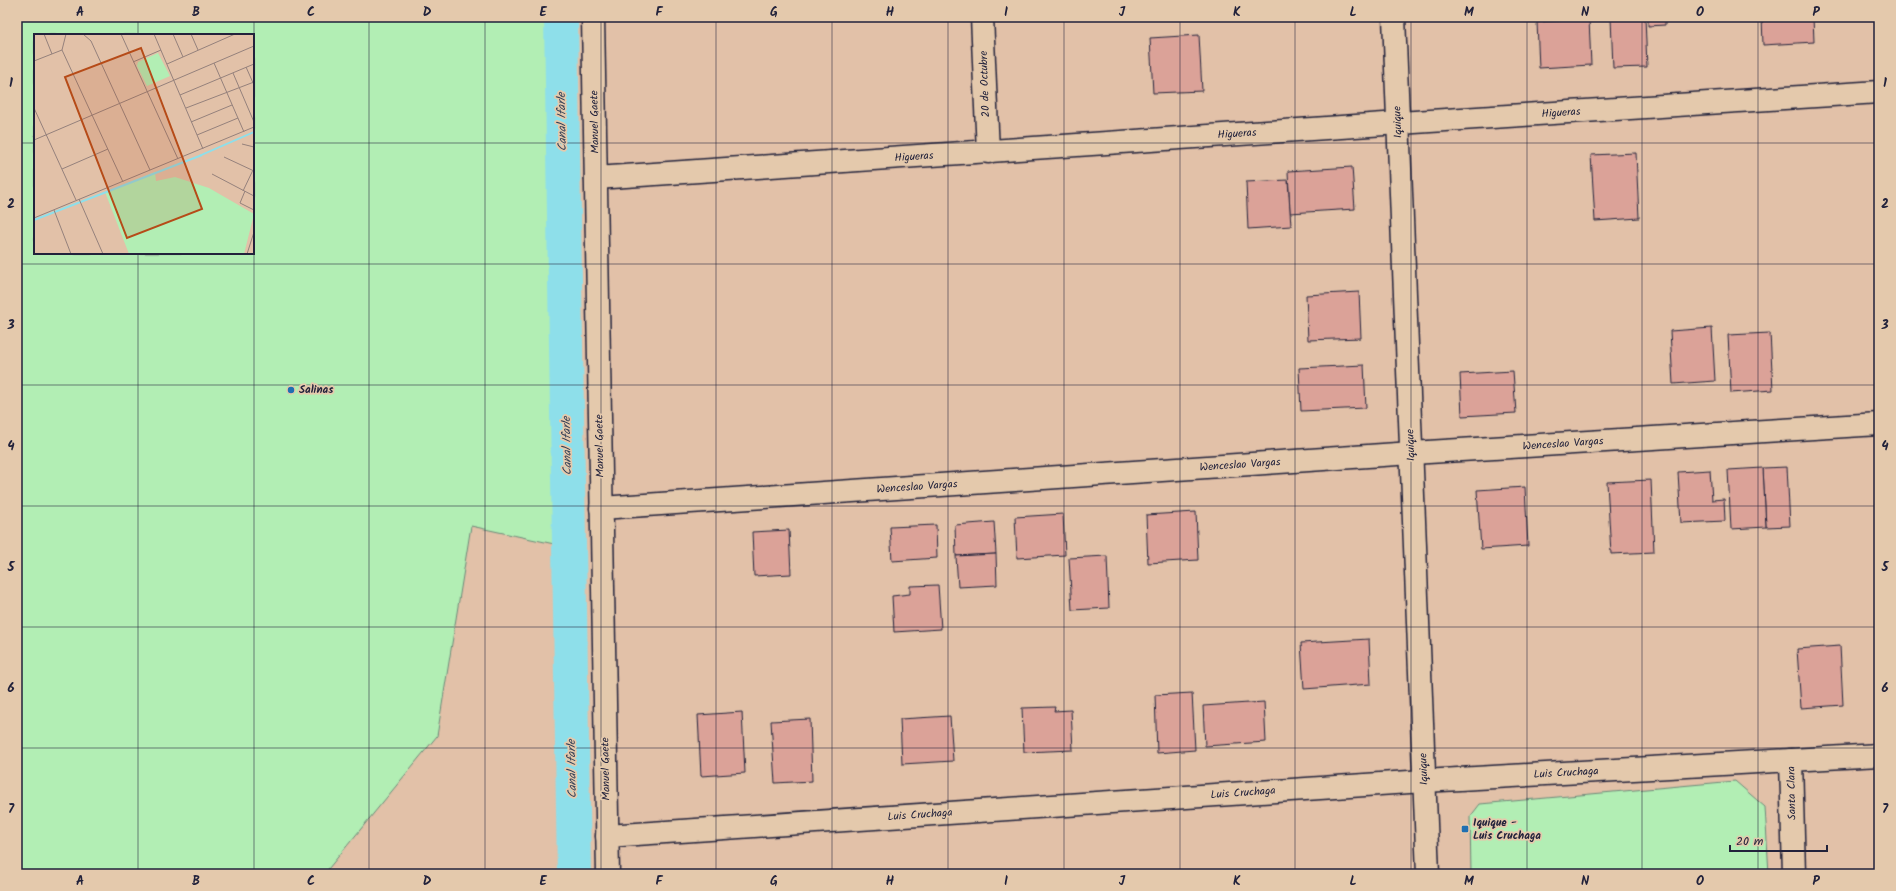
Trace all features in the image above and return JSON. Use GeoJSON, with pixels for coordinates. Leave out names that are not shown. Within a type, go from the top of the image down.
{"type":"FeatureCollection","features":[{"type":"Feature","properties":{"kind":"street","name":"Manuel Gaete"},"geometry":{"type":"LineString","coordinates":[[593,17],[608,874]]}},
{"type":"Feature","properties":{"kind":"street","name":"20 de Octubre"},"geometry":{"type":"LineString","coordinates":[[982,17],[988,152]]}},
{"type":"Feature","properties":{"kind":"street","name":"Iquique"},"geometry":{"type":"LineString","coordinates":[[1394,17],[1428,874]]}},
{"type":"Feature","properties":{"kind":"street","name":"Higueras"},"geometry":{"type":"LineString","coordinates":[[596,178],[1879,92]]}},
{"type":"Feature","properties":{"kind":"street","name":"Wenceslao Vargas"},"geometry":{"type":"LineString","coordinates":[[601,508],[1412,453],[1879,424]]}},
{"type":"Feature","properties":{"kind":"street","name":"Luis Cruchaga"},"geometry":{"type":"LineString","coordinates":[[607,836],[1424,781],[1879,755]]}},
{"type":"Feature","properties":{"kind":"street","name":"Santa Clara"},"geometry":{"type":"LineString","coordinates":[[1791,760],[1794,874]]}},
{"type":"Feature","properties":{"kind":"green space","name":"Salinas"},"geometry":{"type":"Polygon","coordinates":[[[17,17],[555,17],[568,547],[471,526],[437,736],[324,874],[17,874],[17,17]]]}},
{"type":"Feature","properties":{"kind":"green space"},"geometry":{"type":"Polygon","coordinates":[[[1735,781],[1765,807],[1769,874],[1471,874],[1470,817],[1480,804],[1735,781]]]}},
{"type":"Feature","properties":{"kind":"building"},"geometry":{"type":"Polygon","coordinates":[[[1645,17],[1647,67],[1613,68],[1611,18],[1645,17]]]}},
{"type":"Feature","properties":{"kind":"building"},"geometry":{"type":"Polygon","coordinates":[[[1648,17],[1665,17],[1665,25],[1648,26],[1648,17]]]}},
{"type":"Feature","properties":{"kind":"building"},"geometry":{"type":"Polygon","coordinates":[[[1762,17],[1813,17],[1814,42],[1763,45],[1762,17]]]}},
{"type":"Feature","properties":{"kind":"building"},"geometry":{"type":"Polygon","coordinates":[[[1589,19],[1591,65],[1539,68],[1537,22],[1589,19]]]}},
{"type":"Feature","properties":{"kind":"building"},"geometry":{"type":"Polygon","coordinates":[[[1199,35],[1202,91],[1153,93],[1150,38],[1199,35]]]}},
{"type":"Feature","properties":{"kind":"building"},"geometry":{"type":"Polygon","coordinates":[[[1636,153],[1639,218],[1595,221],[1591,155],[1636,153]]]}},
{"type":"Feature","properties":{"kind":"building"},"geometry":{"type":"Polygon","coordinates":[[[1352,167],[1355,209],[1290,213],[1288,171],[1352,167]]]}},
{"type":"Feature","properties":{"kind":"building"},"geometry":{"type":"Polygon","coordinates":[[[1288,180],[1291,226],[1248,229],[1246,182],[1288,180]]]}},
{"type":"Feature","properties":{"kind":"building"},"geometry":{"type":"Polygon","coordinates":[[[1359,292],[1361,338],[1308,340],[1306,295],[1359,292]]]}},
{"type":"Feature","properties":{"kind":"building"},"geometry":{"type":"Polygon","coordinates":[[[1712,328],[1715,381],[1673,384],[1670,331],[1712,328]]]}},
{"type":"Feature","properties":{"kind":"building"},"geometry":{"type":"Polygon","coordinates":[[[1770,333],[1773,390],[1731,393],[1728,335],[1770,333]]]}},
{"type":"Feature","properties":{"kind":"building"},"geometry":{"type":"Polygon","coordinates":[[[1364,365],[1366,408],[1301,411],[1299,368],[1364,365]]]}},
{"type":"Feature","properties":{"kind":"building"},"geometry":{"type":"Polygon","coordinates":[[[1513,371],[1516,413],[1462,416],[1460,374],[1513,371]]]}},
{"type":"Feature","properties":{"kind":"building"},"geometry":{"type":"Polygon","coordinates":[[[1787,467],[1790,526],[1766,527],[1763,468],[1787,467]]]}},
{"type":"Feature","properties":{"kind":"building"},"geometry":{"type":"Polygon","coordinates":[[[1763,468],[1766,527],[1731,529],[1728,470],[1763,468]]]}},
{"type":"Feature","properties":{"kind":"building"},"geometry":{"type":"Polygon","coordinates":[[[1710,470],[1712,500],[1724,499],[1725,521],[1681,523],[1678,472],[1710,470]]]}},
{"type":"Feature","properties":{"kind":"building"},"geometry":{"type":"Polygon","coordinates":[[[1651,480],[1654,552],[1611,554],[1607,482],[1651,480]]]}},
{"type":"Feature","properties":{"kind":"building"},"geometry":{"type":"Polygon","coordinates":[[[1525,487],[1528,546],[1481,549],[1477,490],[1525,487]]]}},
{"type":"Feature","properties":{"kind":"building"},"geometry":{"type":"Polygon","coordinates":[[[1196,512],[1198,560],[1148,563],[1146,515],[1196,512]]]}},
{"type":"Feature","properties":{"kind":"building"},"geometry":{"type":"Polygon","coordinates":[[[1063,514],[1065,555],[1017,558],[1015,517],[1063,514]]]}},
{"type":"Feature","properties":{"kind":"building"},"geometry":{"type":"Polygon","coordinates":[[[994,522],[996,554],[956,556],[955,525],[994,522]]]}},
{"type":"Feature","properties":{"kind":"building"},"geometry":{"type":"Polygon","coordinates":[[[936,525],[937,558],[892,561],[890,527],[936,525]]]}},
{"type":"Feature","properties":{"kind":"building"},"geometry":{"type":"Polygon","coordinates":[[[789,530],[791,574],[754,576],[752,532],[789,530]]]}},
{"type":"Feature","properties":{"kind":"building"},"geometry":{"type":"Polygon","coordinates":[[[996,554],[997,585],[958,587],[956,556],[996,554]]]}},
{"type":"Feature","properties":{"kind":"building"},"geometry":{"type":"Polygon","coordinates":[[[1107,556],[1109,608],[1072,610],[1069,558],[1107,556]]]}},
{"type":"Feature","properties":{"kind":"building"},"geometry":{"type":"Polygon","coordinates":[[[938,585],[941,629],[894,632],[892,596],[910,594],[910,586],[938,585]]]}},
{"type":"Feature","properties":{"kind":"building"},"geometry":{"type":"Polygon","coordinates":[[[1369,639],[1371,684],[1304,689],[1301,643],[1369,639]]]}},
{"type":"Feature","properties":{"kind":"building"},"geometry":{"type":"Polygon","coordinates":[[[1840,646],[1843,705],[1801,708],[1797,649],[1840,646]]]}},
{"type":"Feature","properties":{"kind":"building"},"geometry":{"type":"Polygon","coordinates":[[[1192,693],[1195,750],[1157,753],[1155,695],[1192,693]]]}},
{"type":"Feature","properties":{"kind":"building"},"geometry":{"type":"Polygon","coordinates":[[[1264,702],[1266,742],[1205,746],[1203,706],[1264,702]]]}},
{"type":"Feature","properties":{"kind":"building"},"geometry":{"type":"Polygon","coordinates":[[[1055,707],[1054,711],[1071,710],[1073,750],[1024,752],[1022,708],[1055,707]]]}},
{"type":"Feature","properties":{"kind":"building"},"geometry":{"type":"Polygon","coordinates":[[[742,712],[745,773],[701,776],[698,715],[742,712]]]}},
{"type":"Feature","properties":{"kind":"building"},"geometry":{"type":"Polygon","coordinates":[[[950,716],[953,761],[902,764],[900,719],[950,716]]]}},
{"type":"Feature","properties":{"kind":"building"},"geometry":{"type":"Polygon","coordinates":[[[810,719],[812,781],[775,783],[771,721],[810,719]]]}},
{"type":"Feature","properties":{"kind":"waterway","name":"Canal Ifarle"},"geometry":{"type":"LineString","coordinates":[[561,17],[574,874]]}},
{"type":"Feature","properties":{"kind":"place","name":"Salinas"},"geometry":{"type":"Point","coordinates":[291,390]}},
{"type":"Feature","properties":{"kind":"place","name":"Iquique - Luis Cruchaga"},"geometry":{"type":"Point","coordinates":[1465,829]}}]}
